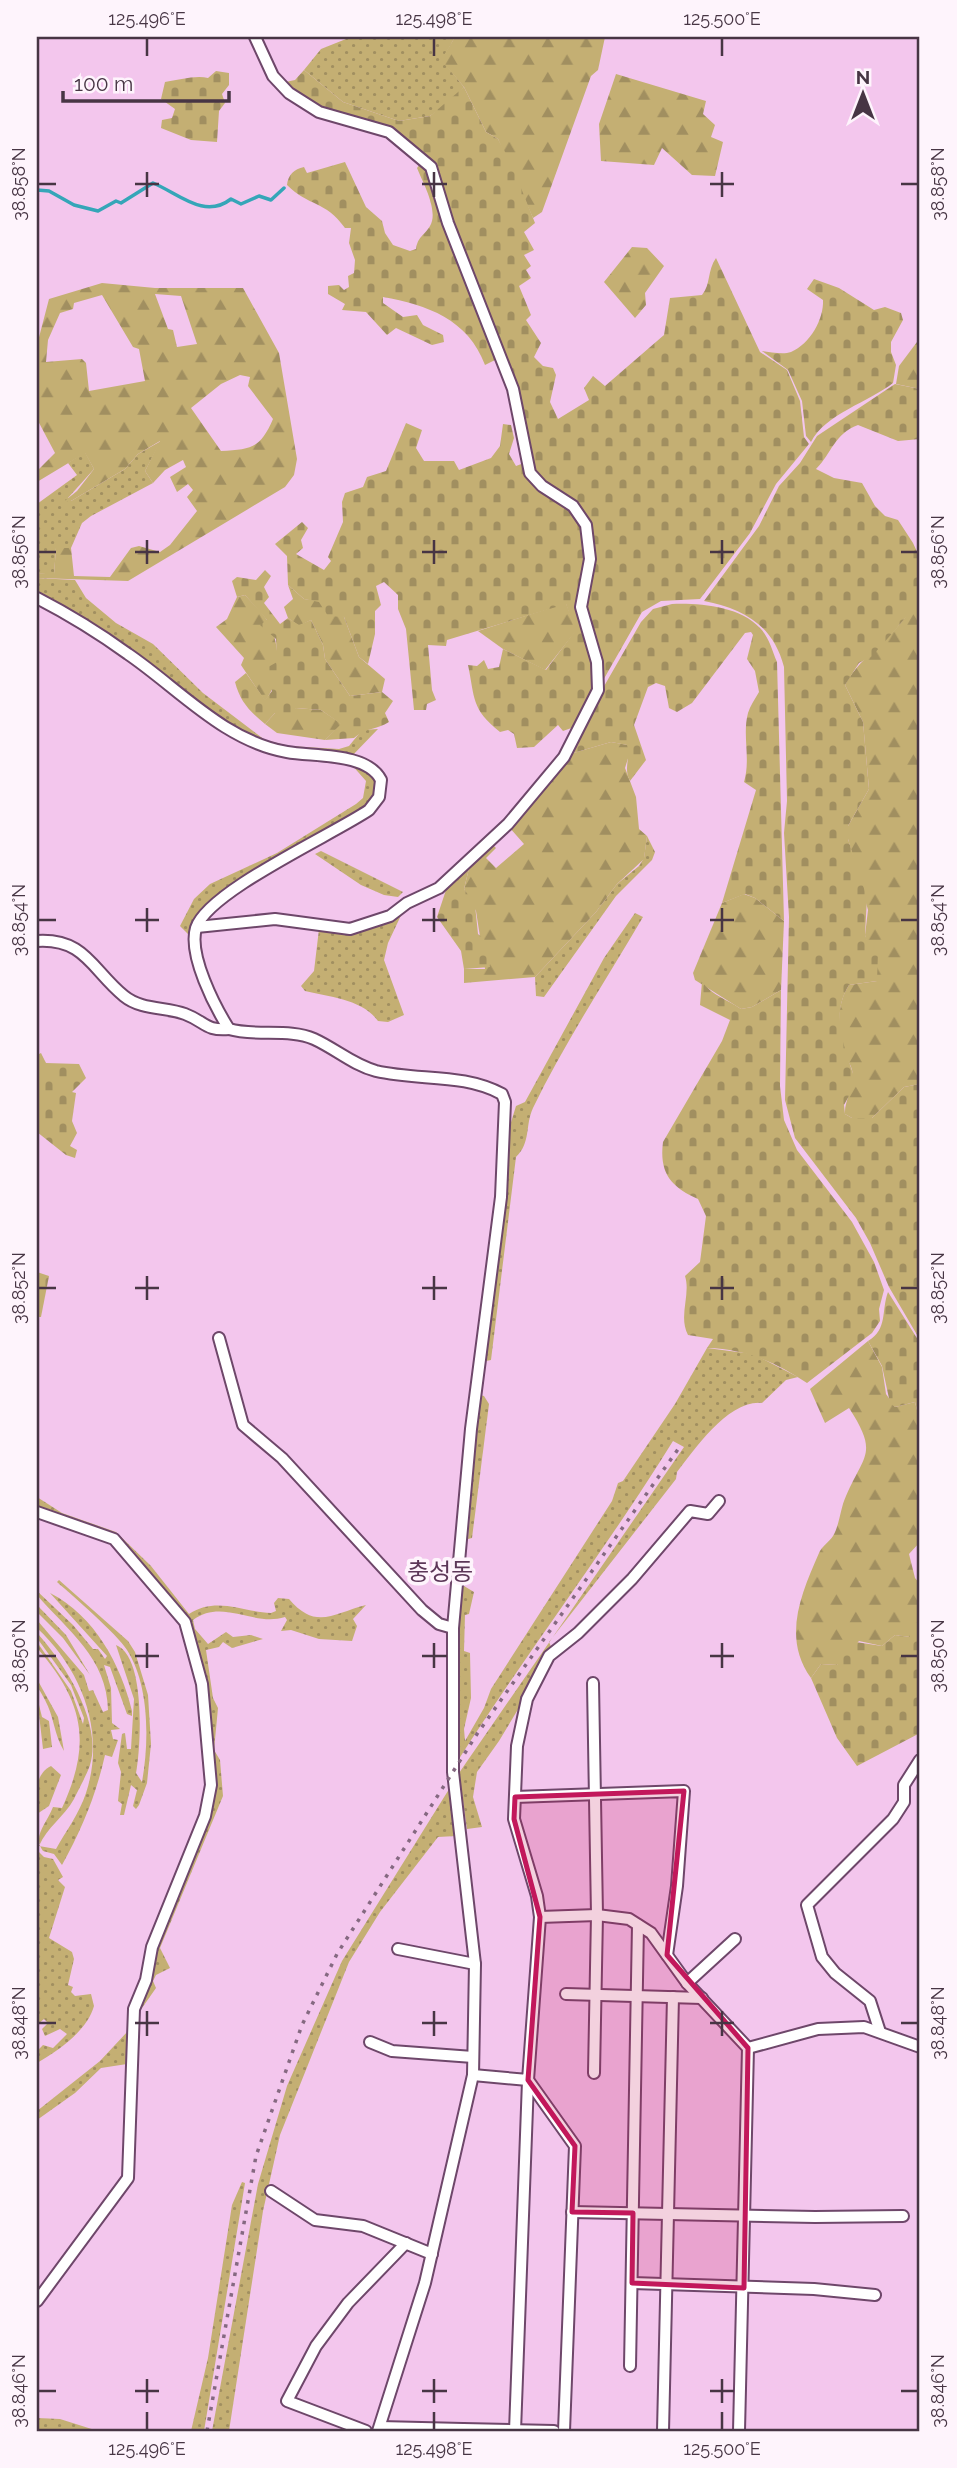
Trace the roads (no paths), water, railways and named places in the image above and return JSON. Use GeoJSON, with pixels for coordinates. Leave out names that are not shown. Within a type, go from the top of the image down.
{"type":"FeatureCollection","features":[{"type":"Feature","properties":{"kind":"street"},"geometry":{"type":"LineString","coordinates":[[197,927],[275,919],[350,929],[377,922],[439,888],[508,824],[558,765],[598,690],[597,662],[581,607],[590,559],[586,525],[573,506],[542,486],[530,473],[513,389],[448,223],[431,167],[389,132],[319,111],[289,93],[273,76],[255,37]]}},
{"type":"Feature","properties":{"kind":"street"},"geometry":{"type":"LineString","coordinates":[[37,598],[130,654],[186,699],[238,734],[284,752],[350,760],[366,765],[381,780],[379,797],[369,810],[261,871],[209,911],[197,927],[200,966],[229,1029]]}},
{"type":"Feature","properties":{"kind":"street"},"geometry":{"type":"LineString","coordinates":[[37,941],[58,941],[82,952],[111,984],[135,1003],[184,1014],[212,1031],[229,1029],[314,1039],[355,1063],[376,1071],[462,1080],[502,1094],[505,1116],[501,1197],[471,1429],[453,1628],[453,1772],[475,1964],[473,2075],[432,2254],[379,2430],[554,2431]]}},
{"type":"Feature","properties":{"kind":"street"},"geometry":{"type":"LineString","coordinates":[[219,1338],[243,1425],[282,1458],[422,1610],[439,1624],[453,1628]]}},
{"type":"Feature","properties":{"kind":"street"},"geometry":{"type":"LineString","coordinates":[[515,2431],[528,2080],[540,1917],[534,1885],[514,1819],[521,1720],[527,1699],[549,1656],[578,1633],[632,1579],[690,1511],[708,1514],[719,1501]]}},
{"type":"Feature","properties":{"kind":"street"},"geometry":{"type":"LineString","coordinates":[[37,1512],[114,1539],[184,1622],[202,1685],[211,1785],[205,1816],[152,1947],[146,1980],[134,2009],[128,2178],[37,2301]]}},
{"type":"Feature","properties":{"kind":"street"},"geometry":{"type":"LineString","coordinates":[[593,1683],[597,1916],[594,2073]]}},
{"type":"Feature","properties":{"kind":"street"},"geometry":{"type":"LineString","coordinates":[[880,2032],[870,2001],[835,1973],[822,1957],[807,1905],[893,1819],[904,1802],[904,1785],[920,1760]]}},
{"type":"Feature","properties":{"kind":"street"},"geometry":{"type":"LineString","coordinates":[[515,1797],[684,1791],[677,1886],[667,1955]]}},
{"type":"Feature","properties":{"kind":"street"},"geometry":{"type":"LineString","coordinates":[[540,1917],[597,1916],[629,1919],[651,1933],[687,1983],[748,2048],[739,2431]]}},
{"type":"Feature","properties":{"kind":"street"},"geometry":{"type":"LineString","coordinates":[[630,2366],[638,1925]]}},
{"type":"Feature","properties":{"kind":"street"},"geometry":{"type":"LineString","coordinates":[[687,1983],[735,1939]]}},
{"type":"Feature","properties":{"kind":"street"},"geometry":{"type":"LineString","coordinates":[[398,1950],[475,1964]]}},
{"type":"Feature","properties":{"kind":"street"},"geometry":{"type":"LineString","coordinates":[[566,1994],[702,1998]]}},
{"type":"Feature","properties":{"kind":"street"},"geometry":{"type":"LineString","coordinates":[[663,2431],[673,1997]]}},
{"type":"Feature","properties":{"kind":"street"},"geometry":{"type":"LineString","coordinates":[[748,2048],[818,2029],[864,2027],[920,2047]]}},
{"type":"Feature","properties":{"kind":"street"},"geometry":{"type":"LineString","coordinates":[[370,2042],[392,2051],[473,2057]]}},
{"type":"Feature","properties":{"kind":"street"},"geometry":{"type":"LineString","coordinates":[[473,2075],[528,2080],[575,2146],[564,2431]]}},
{"type":"Feature","properties":{"kind":"street"},"geometry":{"type":"LineString","coordinates":[[271,2191],[315,2220],[363,2226],[432,2254]]}},
{"type":"Feature","properties":{"kind":"street"},"geometry":{"type":"LineString","coordinates":[[572,2212],[903,2216]]}},
{"type":"Feature","properties":{"kind":"street"},"geometry":{"type":"LineString","coordinates":[[366,2431],[287,2401],[316,2346],[348,2303],[406,2243]]}},
{"type":"Feature","properties":{"kind":"street"},"geometry":{"type":"LineString","coordinates":[[632,2283],[814,2289],[875,2294]]}},
{"type":"Feature","properties":{"kind":"waterway"},"geometry":{"type":"LineString","coordinates":[[37,190],[49,191],[74,205],[98,211],[116,201],[121,203],[153,183],[191,203],[211,207],[231,199],[241,204],[259,196],[271,200],[284,188]]}},
{"type":"Feature","properties":{"kind":"railway"},"geometry":{"type":"LineString","coordinates":[[207,2431],[256,2156],[302,2025],[337,1954],[477,1734],[681,1445]]}},
{"type":"Feature","properties":{"kind":"district","name":"충성동"},"geometry":{"type":"Point","coordinates":[440,1572]}}]}
